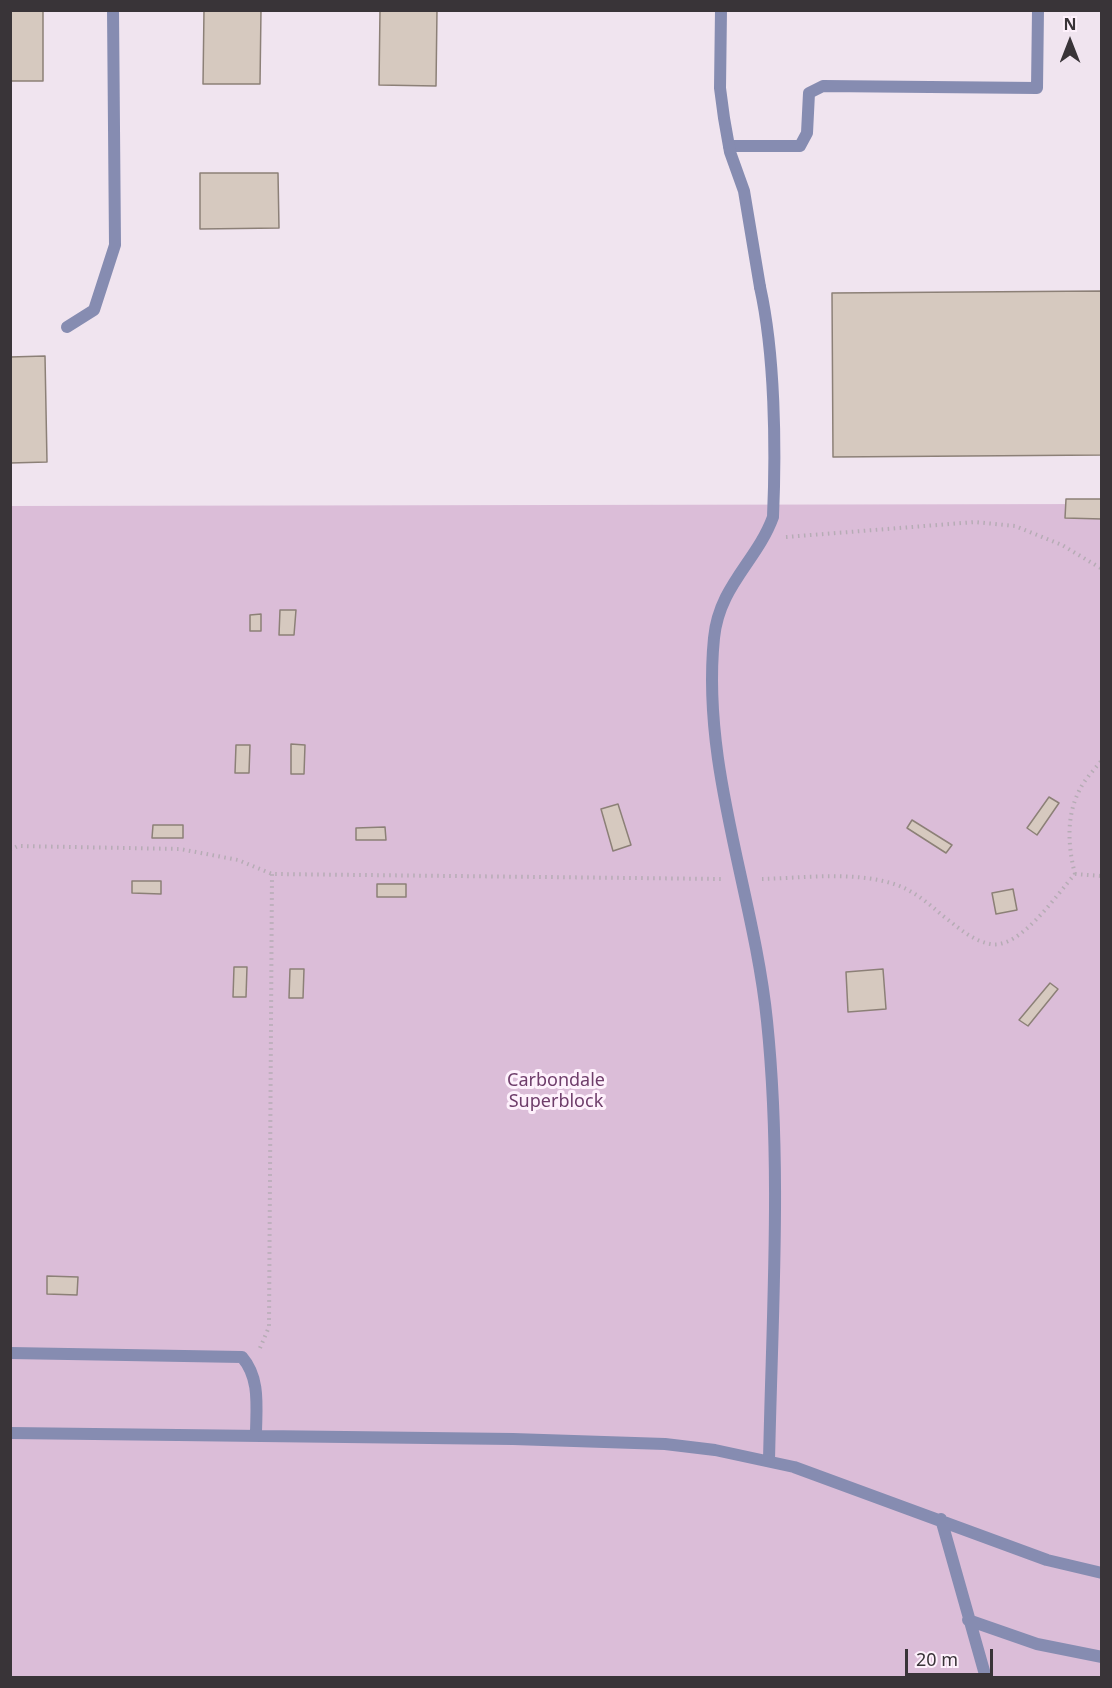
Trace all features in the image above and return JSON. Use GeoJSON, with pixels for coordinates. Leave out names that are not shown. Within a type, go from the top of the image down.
{"type":"FeatureCollection","features":[{"type":"Feature","properties":{"kind":"street"},"geometry":{"type":"LineString","coordinates":[[67,327],[94,310],[115,245],[113,10]]}},
{"type":"Feature","properties":{"kind":"street"},"geometry":{"type":"LineString","coordinates":[[721,10],[720,88],[729,146],[744,191],[766,312],[771,369],[774,487],[772,517],[765,539],[736,575],[722,608],[714,636],[713,698],[720,770],[767,1018],[773,1085],[775,1149],[769,1461]]}},
{"type":"Feature","properties":{"kind":"street"},"geometry":{"type":"LineString","coordinates":[[729,146],[800,146],[807,133],[809,93],[823,87],[1038,88],[1038,10]]}},
{"type":"Feature","properties":{"kind":"street"},"geometry":{"type":"LineString","coordinates":[[10,1353],[242,1357],[252,1368],[256,1383],[256,1436]]}},
{"type":"Feature","properties":{"kind":"street"},"geometry":{"type":"LineString","coordinates":[[10,1433],[606,1441],[714,1450],[769,1461],[857,1488],[1047,1560],[1101,1573]]}},
{"type":"Feature","properties":{"kind":"street"},"geometry":{"type":"LineString","coordinates":[[941,1520],[986,1677]]}},
{"type":"Feature","properties":{"kind":"street"},"geometry":{"type":"LineString","coordinates":[[969,1620],[1038,1644],[1101,1658]]}},
{"type":"Feature","properties":{"kind":"path"},"geometry":{"type":"LineString","coordinates":[[765,539],[975,522],[1015,526],[1062,545],[1101,569]]}},
{"type":"Feature","properties":{"kind":"path"},"geometry":{"type":"LineString","coordinates":[[1075,874],[1068,850],[1070,825],[1079,791],[1101,760]]}},
{"type":"Feature","properties":{"kind":"path"},"geometry":{"type":"LineString","coordinates":[[10,850],[18,846],[180,849],[238,860],[272,874],[742,879],[865,878],[895,884],[918,895],[967,935],[992,945],[1014,939],[1030,925],[1075,874]]}},
{"type":"Feature","properties":{"kind":"path"},"geometry":{"type":"LineString","coordinates":[[252,1368],[269,1328],[272,874]]}},
{"type":"Feature","properties":{"kind":"path"},"geometry":{"type":"LineString","coordinates":[[1075,874],[1101,876]]}},
{"type":"Feature","properties":{"kind":"green space","name":"Carbondale Superblock"},"geometry":{"type":"Polygon","coordinates":[[[1101,504],[1101,1677],[11,1677],[11,506],[1101,504]]]}},
{"type":"Feature","properties":{"kind":"building"},"geometry":{"type":"Polygon","coordinates":[[[10,10],[43,10],[43,81],[10,81],[10,10]]]}},
{"type":"Feature","properties":{"kind":"building"},"geometry":{"type":"Polygon","coordinates":[[[204,10],[261,10],[260,84],[203,84],[204,10]]]}},
{"type":"Feature","properties":{"kind":"building"},"geometry":{"type":"Polygon","coordinates":[[[380,10],[437,10],[436,86],[379,85],[380,10]]]}},
{"type":"Feature","properties":{"kind":"building"},"geometry":{"type":"Polygon","coordinates":[[[200,173],[278,173],[279,228],[200,229],[200,173]]]}},
{"type":"Feature","properties":{"kind":"building"},"geometry":{"type":"Polygon","coordinates":[[[1102,291],[1102,455],[833,457],[832,293],[1102,291]]]}},
{"type":"Feature","properties":{"kind":"building"},"geometry":{"type":"Polygon","coordinates":[[[45,356],[47,462],[10,463],[10,357],[45,356]]]}},
{"type":"Feature","properties":{"kind":"building"},"geometry":{"type":"Polygon","coordinates":[[[1066,499],[1102,499],[1102,519],[1065,518],[1066,499]]]}},
{"type":"Feature","properties":{"kind":"building"},"geometry":{"type":"Polygon","coordinates":[[[280,610],[296,610],[294,635],[279,635],[280,610]]]}},
{"type":"Feature","properties":{"kind":"building"},"geometry":{"type":"Polygon","coordinates":[[[261,614],[261,631],[250,631],[250,615],[261,614]]]}},
{"type":"Feature","properties":{"kind":"building"},"geometry":{"type":"Polygon","coordinates":[[[291,744],[305,745],[304,774],[291,774],[291,744]]]}},
{"type":"Feature","properties":{"kind":"building"},"geometry":{"type":"Polygon","coordinates":[[[236,745],[250,745],[249,773],[235,773],[236,745]]]}},
{"type":"Feature","properties":{"kind":"building"},"geometry":{"type":"Polygon","coordinates":[[[1049,797],[1059,803],[1037,835],[1027,828],[1049,797]]]}},
{"type":"Feature","properties":{"kind":"building"},"geometry":{"type":"Polygon","coordinates":[[[618,804],[631,845],[613,851],[601,809],[618,804]]]}},
{"type":"Feature","properties":{"kind":"building"},"geometry":{"type":"Polygon","coordinates":[[[912,820],[952,845],[946,853],[907,828],[912,820]]]}},
{"type":"Feature","properties":{"kind":"building"},"geometry":{"type":"Polygon","coordinates":[[[153,825],[183,825],[183,838],[152,838],[153,825]]]}},
{"type":"Feature","properties":{"kind":"building"},"geometry":{"type":"Polygon","coordinates":[[[385,827],[386,840],[356,840],[356,828],[385,827]]]}},
{"type":"Feature","properties":{"kind":"building"},"geometry":{"type":"Polygon","coordinates":[[[132,881],[161,881],[161,894],[132,893],[132,881]]]}},
{"type":"Feature","properties":{"kind":"building"},"geometry":{"type":"Polygon","coordinates":[[[377,884],[406,884],[406,897],[377,897],[377,884]]]}},
{"type":"Feature","properties":{"kind":"building"},"geometry":{"type":"Polygon","coordinates":[[[1013,889],[1017,910],[996,914],[992,893],[1013,889]]]}},
{"type":"Feature","properties":{"kind":"building"},"geometry":{"type":"Polygon","coordinates":[[[234,967],[247,967],[246,997],[233,997],[234,967]]]}},
{"type":"Feature","properties":{"kind":"building"},"geometry":{"type":"Polygon","coordinates":[[[290,969],[304,969],[303,998],[289,998],[290,969]]]}},
{"type":"Feature","properties":{"kind":"building"},"geometry":{"type":"Polygon","coordinates":[[[883,969],[886,1009],[848,1012],[846,972],[883,969]]]}},
{"type":"Feature","properties":{"kind":"building"},"geometry":{"type":"Polygon","coordinates":[[[1050,983],[1058,989],[1028,1026],[1019,1020],[1050,983]]]}},
{"type":"Feature","properties":{"kind":"building"},"geometry":{"type":"Polygon","coordinates":[[[47,1276],[78,1277],[77,1295],[47,1294],[47,1276]]]}}]}
